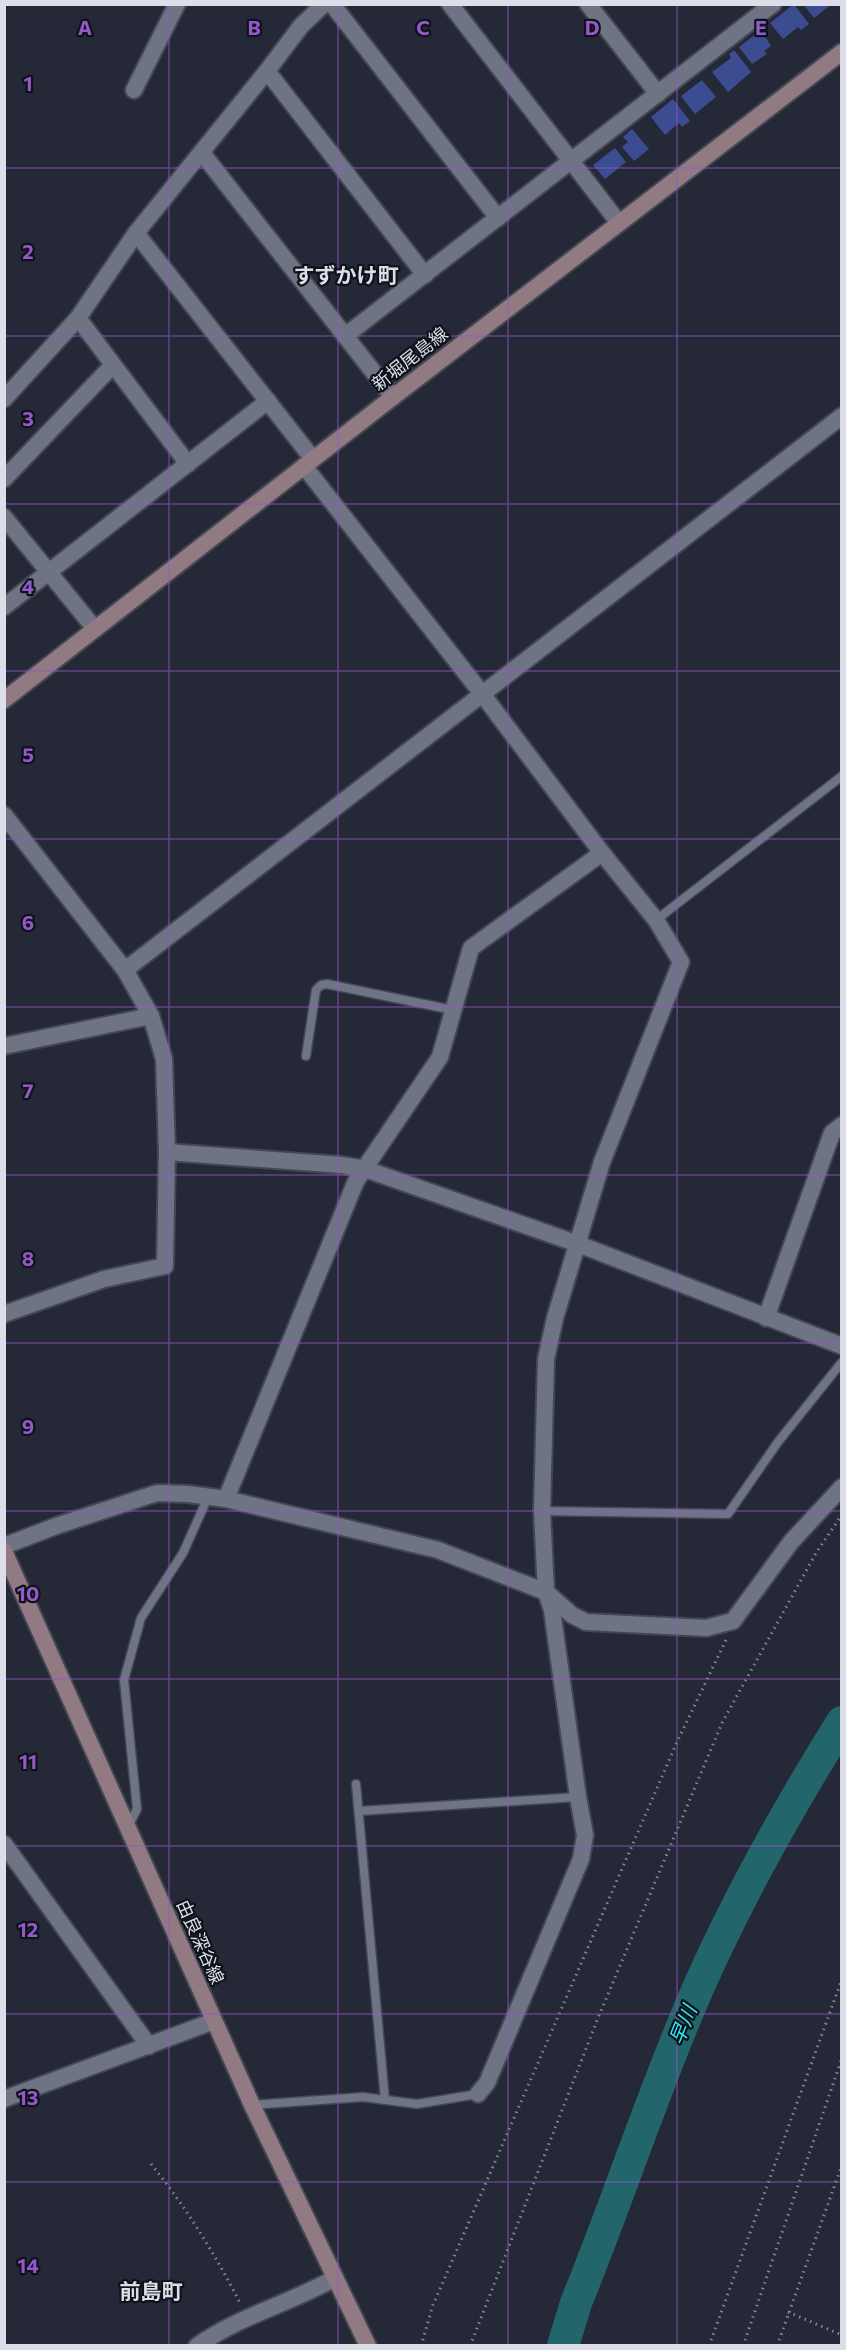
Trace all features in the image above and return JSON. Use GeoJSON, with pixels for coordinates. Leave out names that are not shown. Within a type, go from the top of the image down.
{"type":"FeatureCollection","features":[{"type":"Feature","properties":{"kind":"main road","name":"新堀尾島線"},"geometry":{"type":"LineString","coordinates":[[4,700],[308,462],[842,52]]}},
{"type":"Feature","properties":{"kind":"main road","name":"由良深谷線"},"geometry":{"type":"LineString","coordinates":[[4,1551],[252,2105],[368,2346]]}},
{"type":"Feature","properties":{"kind":"street"},"geometry":{"type":"LineString","coordinates":[[134,90],[177,4]]}},
{"type":"Feature","properties":{"kind":"street"},"geometry":{"type":"LineString","coordinates":[[4,399],[78,318],[136,233],[301,26],[324,4]]}},
{"type":"Feature","properties":{"kind":"street"},"geometry":{"type":"LineString","coordinates":[[332,4],[498,218]]}},
{"type":"Feature","properties":{"kind":"street"},"geometry":{"type":"LineString","coordinates":[[588,4],[658,94]]}},
{"type":"Feature","properties":{"kind":"street"},"geometry":{"type":"LineString","coordinates":[[345,336],[773,4]]}},
{"type":"Feature","properties":{"kind":"street"},"geometry":{"type":"LineString","coordinates":[[459,8],[619,223]]}},
{"type":"Feature","properties":{"kind":"street"},"geometry":{"type":"LineString","coordinates":[[267,71],[425,275]]}},
{"type":"Feature","properties":{"kind":"street"},"geometry":{"type":"LineString","coordinates":[[202,153],[393,397]]}},
{"type":"Feature","properties":{"kind":"street"},"geometry":{"type":"LineString","coordinates":[[136,233],[268,401],[308,462],[602,853],[656,920],[681,962],[602,1162],[555,1318],[546,1359],[542,1511],[546,1592],[552,1610],[585,1835],[580,1859],[487,2083],[478,2094]]}},
{"type":"Feature","properties":{"kind":"street"},"geometry":{"type":"LineString","coordinates":[[78,318],[188,464]]}},
{"type":"Feature","properties":{"kind":"street"},"geometry":{"type":"LineString","coordinates":[[4,479],[113,365]]}},
{"type":"Feature","properties":{"kind":"street"},"geometry":{"type":"LineString","coordinates":[[4,606],[268,401]]}},
{"type":"Feature","properties":{"kind":"street"},"geometry":{"type":"LineString","coordinates":[[125,970],[842,416]]}},
{"type":"Feature","properties":{"kind":"street"},"geometry":{"type":"LineString","coordinates":[[4,517],[95,630]]}},
{"type":"Feature","properties":{"kind":"street"},"geometry":{"type":"LineString","coordinates":[[4,815],[125,970],[151,1016],[164,1059],[167,1152],[165,1266],[104,1279],[4,1314]]}},
{"type":"Feature","properties":{"kind":"street"},"geometry":{"type":"LineString","coordinates":[[226,1499],[356,1181],[440,1057],[471,948],[602,853]]}},
{"type":"Feature","properties":{"kind":"street"},"geometry":{"type":"LineString","coordinates":[[4,1046],[151,1016]]}},
{"type":"Feature","properties":{"kind":"street"},"geometry":{"type":"LineString","coordinates":[[766,1318],[832,1133],[842,1125]]}},
{"type":"Feature","properties":{"kind":"street"},"geometry":{"type":"LineString","coordinates":[[167,1152],[342,1165],[364,1169],[578,1244],[842,1346]]}},
{"type":"Feature","properties":{"kind":"street"},"geometry":{"type":"LineString","coordinates":[[4,1546],[56,1526],[157,1493],[188,1494],[226,1499],[438,1550],[546,1592],[572,1615],[586,1622],[706,1628],[733,1622],[792,1542],[842,1487]]}},
{"type":"Feature","properties":{"kind":"street"},"geometry":{"type":"LineString","coordinates":[[5,1845],[149,2046]]}},
{"type":"Feature","properties":{"kind":"street"},"geometry":{"type":"LineString","coordinates":[[4,2099],[214,2020]]}},
{"type":"Feature","properties":{"kind":"street"},"geometry":{"type":"LineString","coordinates":[[197,2346],[219,2330],[290,2301],[335,2278]]}},
{"type":"Feature","properties":{"kind":"lane"},"geometry":{"type":"LineString","coordinates":[[656,920],[842,776]]}},
{"type":"Feature","properties":{"kind":"lane"},"geometry":{"type":"LineString","coordinates":[[306,1056],[316,990],[321,985],[327,984],[453,1010]]}},
{"type":"Feature","properties":{"kind":"lane"},"geometry":{"type":"LineString","coordinates":[[542,1511],[728,1514],[778,1442],[842,1362]]}},
{"type":"Feature","properties":{"kind":"lane"},"geometry":{"type":"LineString","coordinates":[[128,1827],[137,1809],[124,1680],[141,1618],[183,1553],[208,1497]]}},
{"type":"Feature","properties":{"kind":"lane"},"geometry":{"type":"LineString","coordinates":[[356,1784],[386,2100]]}},
{"type":"Feature","properties":{"kind":"lane"},"geometry":{"type":"LineString","coordinates":[[359,1811],[578,1797]]}},
{"type":"Feature","properties":{"kind":"lane"},"geometry":{"type":"LineString","coordinates":[[252,2105],[363,2097],[417,2104],[478,2094]]}},
{"type":"Feature","properties":{"kind":"path"},"geometry":{"type":"LineString","coordinates":[[470,2346],[598,2018],[722,1723],[816,1553],[842,1515]]}},
{"type":"Feature","properties":{"kind":"path"},"geometry":{"type":"LineString","coordinates":[[421,2346],[442,2283],[677,1742],[733,1622]]}},
{"type":"Feature","properties":{"kind":"path"},"geometry":{"type":"LineString","coordinates":[[709,2346],[842,1979]]}},
{"type":"Feature","properties":{"kind":"path"},"geometry":{"type":"LineString","coordinates":[[743,2346],[842,2058]]}},
{"type":"Feature","properties":{"kind":"path"},"geometry":{"type":"LineString","coordinates":[[151,2163],[171,2188],[216,2256],[248,2318]]}},
{"type":"Feature","properties":{"kind":"path"},"geometry":{"type":"LineString","coordinates":[[777,2346],[842,2165]]}},
{"type":"Feature","properties":{"kind":"path"},"geometry":{"type":"LineString","coordinates":[[788,2312],[842,2335]]}},
{"type":"Feature","properties":{"kind":"building"},"geometry":{"type":"Polygon","coordinates":[[[794,4],[809,24],[801,30],[798,27],[783,39],[770,23],[794,4]]]}},
{"type":"Feature","properties":{"kind":"building"},"geometry":{"type":"Polygon","coordinates":[[[803,4],[827,4],[829,6],[814,18],[803,4]]]}},
{"type":"Feature","properties":{"kind":"building"},"geometry":{"type":"Polygon","coordinates":[[[761,30],[771,46],[764,51],[767,54],[752,64],[739,47],[761,30]]]}},
{"type":"Feature","properties":{"kind":"building"},"geometry":{"type":"Polygon","coordinates":[[[734,50],[751,72],[728,92],[712,72],[731,58],[729,54],[734,50]]]}},
{"type":"Feature","properties":{"kind":"building"},"geometry":{"type":"Polygon","coordinates":[[[702,80],[716,97],[695,114],[681,96],[702,80]]]}},
{"type":"Feature","properties":{"kind":"building"},"geometry":{"type":"Polygon","coordinates":[[[673,99],[690,121],[682,127],[679,123],[665,135],[651,117],[673,99]]]}},
{"type":"Feature","properties":{"kind":"building"},"geometry":{"type":"Polygon","coordinates":[[[632,129],[649,149],[634,161],[622,147],[628,142],[623,137],[632,129]]]}},
{"type":"Feature","properties":{"kind":"building"},"geometry":{"type":"Polygon","coordinates":[[[615,148],[626,162],[605,179],[593,165],[615,148]]]}},
{"type":"Feature","properties":{"kind":"waterway","name":"早川"},"geometry":{"type":"LineString","coordinates":[[563,2346],[576,2303],[658,2086],[703,1976],[758,1865],[842,1722]]}},
{"type":"Feature","properties":{"kind":"district","name":"すずかけ町"},"geometry":{"type":"Point","coordinates":[346,276]}},
{"type":"Feature","properties":{"kind":"district","name":"前島町"},"geometry":{"type":"Point","coordinates":[151,2292]}}]}
